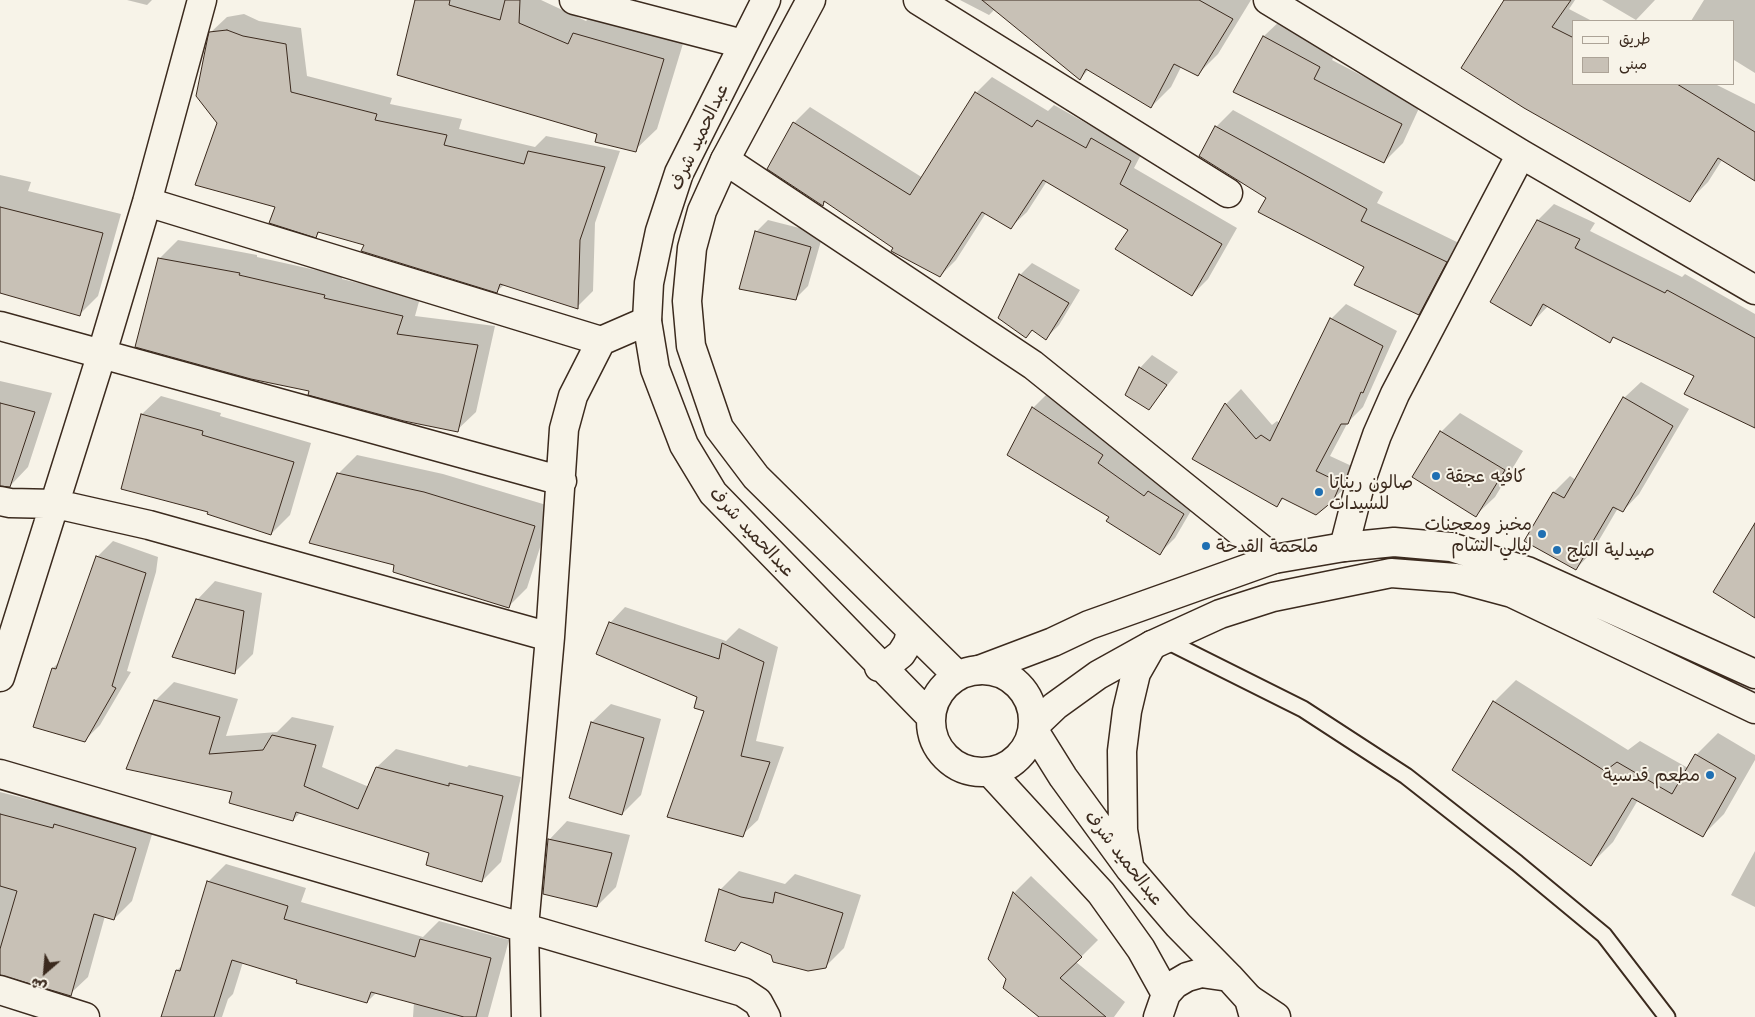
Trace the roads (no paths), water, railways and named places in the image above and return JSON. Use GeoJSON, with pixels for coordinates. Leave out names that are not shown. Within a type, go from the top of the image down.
{"type":"FeatureCollection","features":[{"type":"Feature","properties":{"kind":"street"},"geometry":{"type":"LineString","coordinates":[[0,677],[102,353],[147,202],[202,0]]}},
{"type":"Feature","properties":{"kind":"street"},"geometry":{"type":"LineString","coordinates":[[574,0],[743,44]]}},
{"type":"Feature","properties":{"kind":"street","name":"عبدالحميد شرف"},"geometry":{"type":"LineString","coordinates":[[766,0],[679,174],[660,231],[649,283],[647,321],[656,369],[684,445],[713,493],[879,667],[931,717]]}},
{"type":"Feature","properties":{"kind":"street","name":"عبدالحميد شرف"},"geometry":{"type":"LineString","coordinates":[[811,0],[725,160],[702,210],[692,248],[687,302],[691,346],[719,428],[756,477],[912,632],[968,673]]}},
{"type":"Feature","properties":{"kind":"street"},"geometry":{"type":"LineString","coordinates":[[918,0],[1228,193]]}},
{"type":"Feature","properties":{"kind":"street"},"geometry":{"type":"LineString","coordinates":[[1268,0],[1521,154],[1755,290]]}},
{"type":"Feature","properties":{"kind":"street"},"geometry":{"type":"LineString","coordinates":[[1344,547],[1361,481],[1377,435],[1395,394],[1521,154]]}},
{"type":"Feature","properties":{"kind":"street"},"geometry":{"type":"LineString","coordinates":[[725,160],[1033,365],[1274,559]]}},
{"type":"Feature","properties":{"kind":"street"},"geometry":{"type":"LineString","coordinates":[[147,202],[601,341]]}},
{"type":"Feature","properties":{"kind":"street"},"geometry":{"type":"LineString","coordinates":[[526,1017],[524,928],[550,638],[564,429],[573,396],[601,341],[647,321]]}},
{"type":"Feature","properties":{"kind":"street"},"geometry":{"type":"LineString","coordinates":[[0,326],[562,481]]}},
{"type":"Feature","properties":{"kind":"street"},"geometry":{"type":"LineString","coordinates":[[0,501],[56,504],[149,525],[550,638]]}},
{"type":"Feature","properties":{"kind":"street"},"geometry":{"type":"LineString","coordinates":[[1755,674],[1544,578],[1490,558],[1452,547],[1394,542],[1344,547],[1274,559],[1089,625],[1053,642],[968,673],[948,683],[939,693],[931,717],[936,742],[952,763],[977,772],[990,772],[1002,768],[1023,753],[1033,728],[1055,706],[1098,675],[1152,645],[1220,614],[1273,597],[1391,573],[1456,578],[1512,593],[1755,709]]}},
{"type":"Feature","properties":{"kind":"street"},"geometry":{"type":"LineString","coordinates":[[879,667],[891,662],[901,654],[912,632]]}},
{"type":"Feature","properties":{"kind":"street"},"geometry":{"type":"LineString","coordinates":[[1130,869],[1123,830],[1122,751],[1127,711],[1136,672],[1152,645]]}},
{"type":"Feature","properties":{"kind":"street"},"geometry":{"type":"LineString","coordinates":[[968,673],[994,671],[1007,676],[1019,686],[1028,698],[1032,712],[1033,728]]}},
{"type":"Feature","properties":{"kind":"street","name":"عبدالحميد شرف"},"geometry":{"type":"LineString","coordinates":[[1033,728],[1063,777],[1130,869],[1178,925],[1229,977],[1251,1008],[1276,1017]]}},
{"type":"Feature","properties":{"kind":"street"},"geometry":{"type":"LineString","coordinates":[[990,772],[1101,893],[1141,949],[1160,1011]]}},
{"type":"Feature","properties":{"kind":"street"},"geometry":{"type":"LineString","coordinates":[[0,774],[743,992],[758,1002],[766,1017]]}},
{"type":"Feature","properties":{"kind":"street"},"geometry":{"type":"LineString","coordinates":[[1160,1011],[1175,984],[1187,977],[1201,973],[1229,977]]}},
{"type":"Feature","properties":{"kind":"street"},"geometry":{"type":"LineString","coordinates":[[0,990],[85,1017]]}},
{"type":"Feature","properties":{"kind":"lane"},"geometry":{"type":"LineString","coordinates":[[1152,645],[1173,644],[1241,676],[1303,709],[1406,776],[1517,863],[1604,935],[1668,1017]]}},
{"type":"Feature","properties":{"kind":"place","name":"كافيه عجقة"},"geometry":{"type":"Point","coordinates":[1436,476]}},
{"type":"Feature","properties":{"kind":"place","name":"صالون ريناتا للسيدات"},"geometry":{"type":"Point","coordinates":[1319,492]}},
{"type":"Feature","properties":{"kind":"place","name":"مخبز ومعجنات ليالي الشام"},"geometry":{"type":"Point","coordinates":[1542,534]}},
{"type":"Feature","properties":{"kind":"place","name":"ملحمة القدحة"},"geometry":{"type":"Point","coordinates":[1206,546]}},
{"type":"Feature","properties":{"kind":"place","name":"صيدلية الثلج"},"geometry":{"type":"Point","coordinates":[1557,550]}},
{"type":"Feature","properties":{"kind":"place","name":"مطعم قدسية"},"geometry":{"type":"Point","coordinates":[1710,775]}}]}
